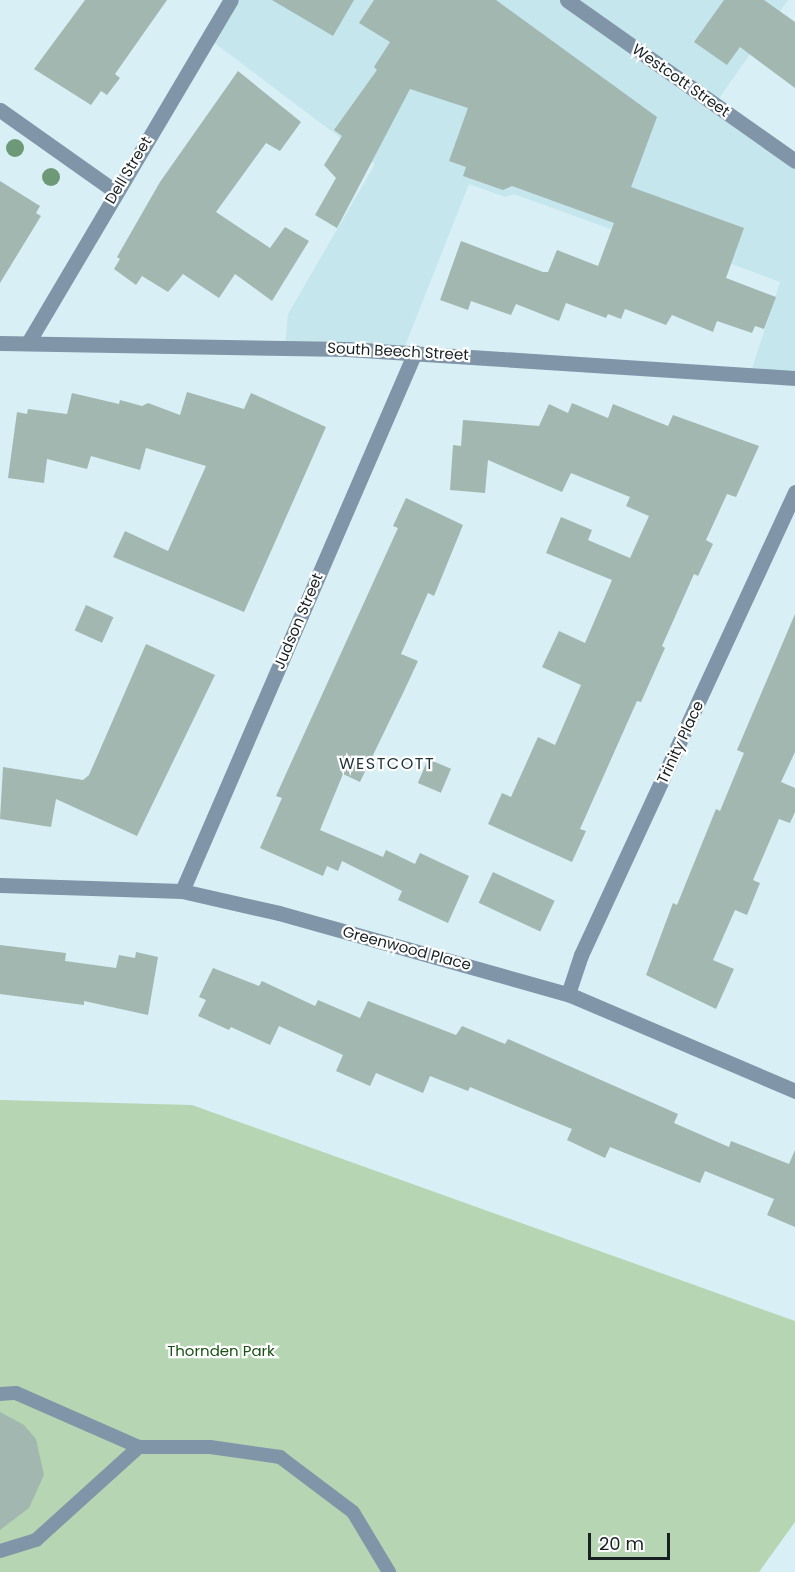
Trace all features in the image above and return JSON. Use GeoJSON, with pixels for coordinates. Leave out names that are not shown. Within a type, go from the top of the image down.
{"type":"FeatureCollection","features":[{"type":"Feature","properties":{"kind":"street","name":"Dell Street"},"geometry":{"type":"LineString","coordinates":[[29,341],[115,191],[231,0]]}},
{"type":"Feature","properties":{"kind":"street","name":"Westcott Street"},"geometry":{"type":"LineString","coordinates":[[567,0],[795,161]]}},
{"type":"Feature","properties":{"kind":"street"},"geometry":{"type":"LineString","coordinates":[[0,110],[115,191]]}},
{"type":"Feature","properties":{"kind":"street","name":"South Beech Street"},"geometry":{"type":"LineString","coordinates":[[0,343],[29,341],[415,352],[795,378]]}},
{"type":"Feature","properties":{"kind":"street","name":"Judson Street"},"geometry":{"type":"LineString","coordinates":[[182,891],[415,352]]}},
{"type":"Feature","properties":{"kind":"street","name":"Trinity Place"},"geometry":{"type":"LineString","coordinates":[[568,994],[581,955],[795,492]]}},
{"type":"Feature","properties":{"kind":"street","name":"Greenwood Place"},"geometry":{"type":"LineString","coordinates":[[0,885],[182,891],[279,913],[568,994],[795,1091]]}},
{"type":"Feature","properties":{"kind":"lane"},"geometry":{"type":"LineString","coordinates":[[0,1394],[16,1393],[139,1447],[210,1447],[280,1457],[353,1512],[388,1572]]}},
{"type":"Feature","properties":{"kind":"lane"},"geometry":{"type":"LineString","coordinates":[[0,1551],[36,1540],[139,1447]]}},
{"type":"Feature","properties":{"kind":"shaded area"},"geometry":{"type":"Polygon","coordinates":[[[231,0],[788,0],[715,104],[795,161],[795,378],[750,375],[780,282],[635,228],[613,230],[514,194],[505,197],[469,184],[403,351],[285,346],[288,314],[375,164],[208,38],[231,0]]]}},
{"type":"Feature","properties":{"kind":"green space","name":"Thornden Park"},"geometry":{"type":"Polygon","coordinates":[[[0,1100],[192,1105],[795,1321],[795,1522],[759,1572],[0,1572],[0,1100]]]}},
{"type":"Feature","properties":{"kind":"building"},"geometry":{"type":"Polygon","coordinates":[[[85,0],[167,0],[115,74],[120,78],[107,95],[101,91],[91,105],[34,69],[85,0]]]}},
{"type":"Feature","properties":{"kind":"building"},"geometry":{"type":"Polygon","coordinates":[[[272,0],[354,0],[333,36],[272,0]]]}},
{"type":"Feature","properties":{"kind":"building"},"geometry":{"type":"Polygon","coordinates":[[[374,0],[496,0],[657,117],[631,187],[744,228],[726,278],[776,297],[764,329],[755,326],[752,333],[717,321],[713,332],[672,315],[666,325],[625,309],[621,319],[608,314],[606,318],[566,303],[559,321],[516,304],[511,315],[471,301],[468,310],[440,300],[461,241],[548,272],[557,250],[598,266],[614,223],[512,186],[503,190],[463,176],[466,167],[449,161],[468,108],[410,89],[337,228],[315,215],[336,178],[324,165],[342,136],[334,130],[377,70],[374,67],[390,42],[359,23],[374,0]]]}},
{"type":"Feature","properties":{"kind":"building"},"geometry":{"type":"Polygon","coordinates":[[[724,0],[764,0],[795,22],[795,88],[740,47],[727,65],[694,42],[724,0]]]}},
{"type":"Feature","properties":{"kind":"building"},"geometry":{"type":"Polygon","coordinates":[[[238,71],[301,122],[280,151],[266,143],[216,212],[270,248],[285,227],[309,241],[272,301],[235,274],[219,298],[183,274],[168,292],[142,276],[136,285],[114,269],[120,259],[117,257],[160,182],[238,71]]]}},
{"type":"Feature","properties":{"kind":"building"},"geometry":{"type":"Polygon","coordinates":[[[0,181],[40,206],[36,213],[41,216],[0,283],[0,181]]]}},
{"type":"Feature","properties":{"kind":"building"},"geometry":{"type":"Polygon","coordinates":[[[187,392],[244,409],[251,393],[326,427],[244,612],[113,557],[125,531],[168,551],[206,466],[146,448],[140,470],[91,456],[87,469],[47,459],[44,483],[8,478],[17,412],[27,414],[28,409],[67,414],[72,393],[119,404],[120,400],[142,406],[148,403],[180,415],[187,392]]]}},
{"type":"Feature","properties":{"kind":"building"},"geometry":{"type":"Polygon","coordinates":[[[572,403],[608,418],[613,404],[668,426],[673,415],[759,446],[736,497],[727,494],[706,540],[713,544],[698,576],[694,574],[662,646],[665,648],[641,702],[637,701],[580,829],[586,831],[572,862],[488,824],[502,793],[511,797],[538,737],[555,745],[581,685],[542,667],[559,631],[585,643],[612,580],[546,553],[561,517],[592,530],[588,540],[630,558],[649,516],[626,506],[630,497],[571,473],[562,492],[488,460],[485,493],[450,490],[453,445],[461,446],[463,420],[539,426],[549,404],[568,413],[572,403]]]}},
{"type":"Feature","properties":{"kind":"building"},"geometry":{"type":"Polygon","coordinates":[[[406,498],[463,525],[434,596],[428,593],[401,654],[418,661],[404,691],[360,782],[343,774],[320,830],[383,857],[386,850],[415,864],[420,853],[469,876],[448,923],[398,900],[402,891],[342,861],[338,871],[327,866],[323,876],[260,848],[282,798],[276,796],[398,528],[393,526],[406,498]]]}},
{"type":"Feature","properties":{"kind":"building"},"geometry":{"type":"Polygon","coordinates":[[[86,605],[113,617],[102,643],[75,631],[86,605]]]}},
{"type":"Feature","properties":{"kind":"building"},"geometry":{"type":"Polygon","coordinates":[[[795,614],[795,752],[781,782],[795,788],[795,812],[790,823],[779,819],[753,880],[760,883],[747,915],[735,910],[713,960],[734,969],[716,1009],[646,975],[673,903],[677,905],[716,809],[720,811],[744,753],[737,750],[795,614]]]}},
{"type":"Feature","properties":{"kind":"building"},"geometry":{"type":"Polygon","coordinates":[[[146,644],[215,675],[137,836],[56,799],[51,827],[0,819],[3,767],[83,780],[89,775],[146,644]]]}},
{"type":"Feature","properties":{"kind":"building"},"geometry":{"type":"Polygon","coordinates":[[[428,759],[451,769],[441,793],[418,783],[428,759]]]}},
{"type":"Feature","properties":{"kind":"building"},"geometry":{"type":"Polygon","coordinates":[[[493,872],[555,901],[540,932],[479,903],[493,872]]]}},
{"type":"Feature","properties":{"kind":"building"},"geometry":{"type":"Polygon","coordinates":[[[0,945],[66,953],[65,961],[116,968],[119,955],[135,958],[136,952],[158,957],[148,1015],[84,1001],[84,1005],[0,994],[0,945]]]}},
{"type":"Feature","properties":{"kind":"building"},"geometry":{"type":"Polygon","coordinates":[[[213,968],[259,986],[262,981],[315,1006],[318,1000],[360,1018],[368,1001],[456,1035],[462,1026],[505,1044],[508,1039],[678,1114],[674,1123],[729,1147],[731,1141],[789,1164],[795,1150],[795,1227],[767,1215],[774,1199],[705,1171],[700,1183],[610,1147],[605,1158],[567,1140],[572,1129],[470,1087],[468,1091],[430,1076],[423,1093],[376,1073],[370,1086],[336,1071],[343,1055],[279,1026],[270,1045],[231,1027],[229,1030],[198,1016],[206,1000],[199,997],[213,968]]]}},
{"type":"Feature","properties":{"kind":"building"},"geometry":{"type":"Polygon","coordinates":[[[0,1412],[24,1425],[36,1439],[44,1475],[29,1508],[0,1530],[0,1412]]]}},
{"type":"Feature","properties":{"kind":"district","name":"WESTCOTT"},"geometry":{"type":"Point","coordinates":[387,764]}}]}
